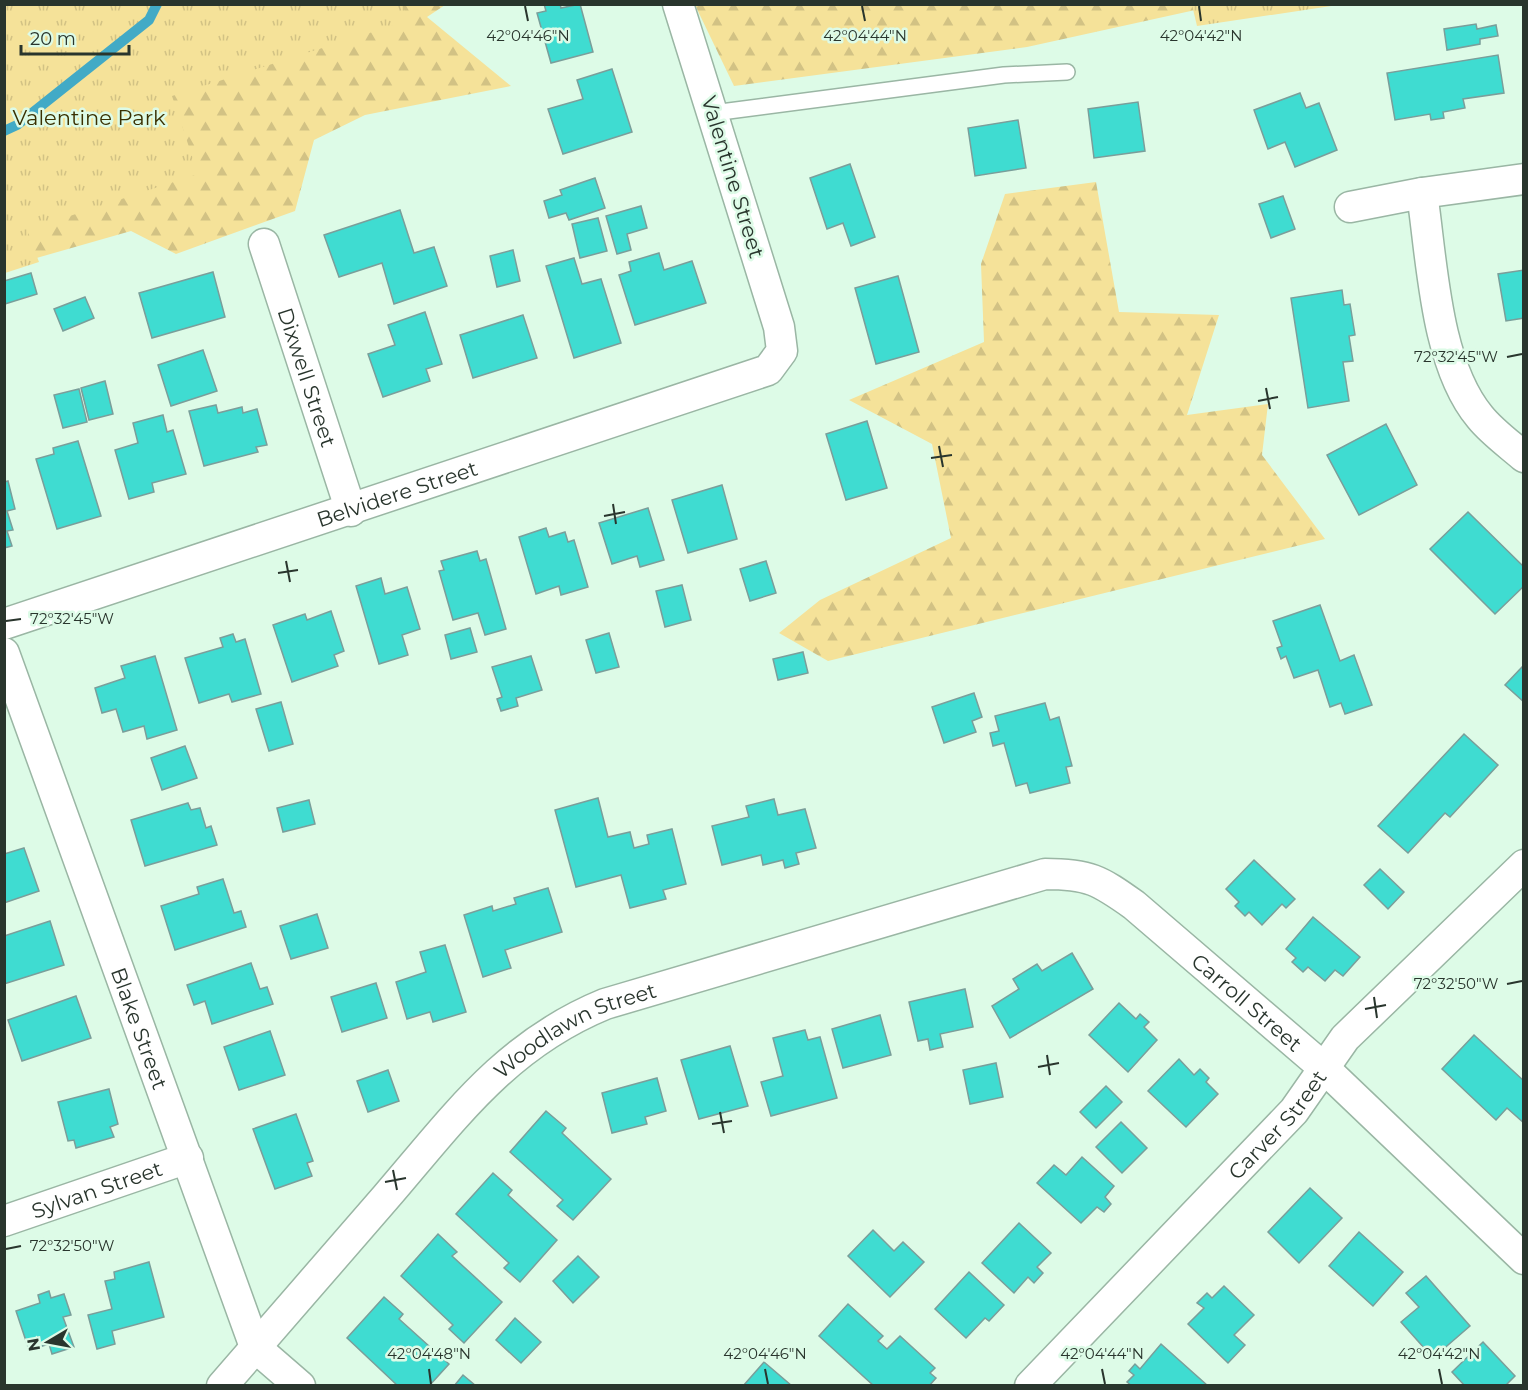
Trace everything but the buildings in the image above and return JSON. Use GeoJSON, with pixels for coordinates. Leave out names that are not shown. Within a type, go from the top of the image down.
{"type":"FeatureCollection","features":[{"type":"Feature","properties":{"kind":"street","name":"Valentine Street"},"geometry":{"type":"LineString","coordinates":[[678,4],[779,327],[782,351]]}},
{"type":"Feature","properties":{"kind":"street"},"geometry":{"type":"LineString","coordinates":[[1350,207],[1422,193],[1524,179]]}},
{"type":"Feature","properties":{"kind":"street"},"geometry":{"type":"LineString","coordinates":[[1422,193],[1443,339],[1456,378],[1479,416],[1524,457]]}},
{"type":"Feature","properties":{"kind":"street","name":"Dixwell Street"},"geometry":{"type":"LineString","coordinates":[[264,244],[351,511]]}},
{"type":"Feature","properties":{"kind":"street","name":"Belvidere Street"},"geometry":{"type":"LineString","coordinates":[[4,624],[351,511],[768,370],[782,351]]}},
{"type":"Feature","properties":{"kind":"street","name":"Blake Street"},"geometry":{"type":"LineString","coordinates":[[4,653],[255,1347],[300,1386]]}},
{"type":"Feature","properties":{"kind":"street","name":"Carver Street"},"geometry":{"type":"LineString","coordinates":[[1030,1386],[1294,1111],[1345,1038],[1524,865]]}},
{"type":"Feature","properties":{"kind":"street","name":"Woodlawn Street"},"geometry":{"type":"LineString","coordinates":[[222,1386],[477,1092],[525,1047],[559,1024],[605,1004],[1045,874],[1056,874]]}},
{"type":"Feature","properties":{"kind":"street","name":"Carroll Street"},"geometry":{"type":"LineString","coordinates":[[1056,874],[1086,876],[1103,883],[1134,905],[1324,1068],[1524,1259]]}},
{"type":"Feature","properties":{"kind":"street","name":"Sylvan Street"},"geometry":{"type":"LineString","coordinates":[[4,1221],[188,1158]]}},
{"type":"Feature","properties":{"kind":"lane"},"geometry":{"type":"LineString","coordinates":[[713,113],[1004,75],[1067,72]]}},
{"type":"Feature","properties":{"kind":"green space"},"geometry":{"type":"Polygon","coordinates":[[[1192,4],[1338,5],[1197,26],[1192,4]]]}},
{"type":"Feature","properties":{"kind":"green space"},"geometry":{"type":"Polygon","coordinates":[[[5,5],[445,5],[427,17],[511,86],[365,115],[314,140],[295,211],[176,254],[131,231],[5,267],[5,5]]]}},
{"type":"Feature","properties":{"kind":"green space","name":"Valentine Park"},"geometry":{"type":"Polygon","coordinates":[[[5,5],[403,5],[407,21],[172,96],[198,174],[27,230],[39,262],[5,273],[5,5]]]}},
{"type":"Feature","properties":{"kind":"green space"},"geometry":{"type":"Polygon","coordinates":[[[695,5],[1218,5],[1027,47],[734,86],[695,5]]]}},
{"type":"Feature","properties":{"kind":"green space"},"geometry":{"type":"Polygon","coordinates":[[[1096,182],[1119,312],[1219,315],[1187,415],[1268,404],[1262,455],[1325,539],[828,661],[779,633],[820,600],[951,538],[932,444],[849,400],[984,342],[981,264],[1005,194],[1096,182]]]}},
{"type":"Feature","properties":{"kind":"waterway"},"geometry":{"type":"LineString","coordinates":[[4,131],[17,125],[149,20],[157,4]]}}]}
